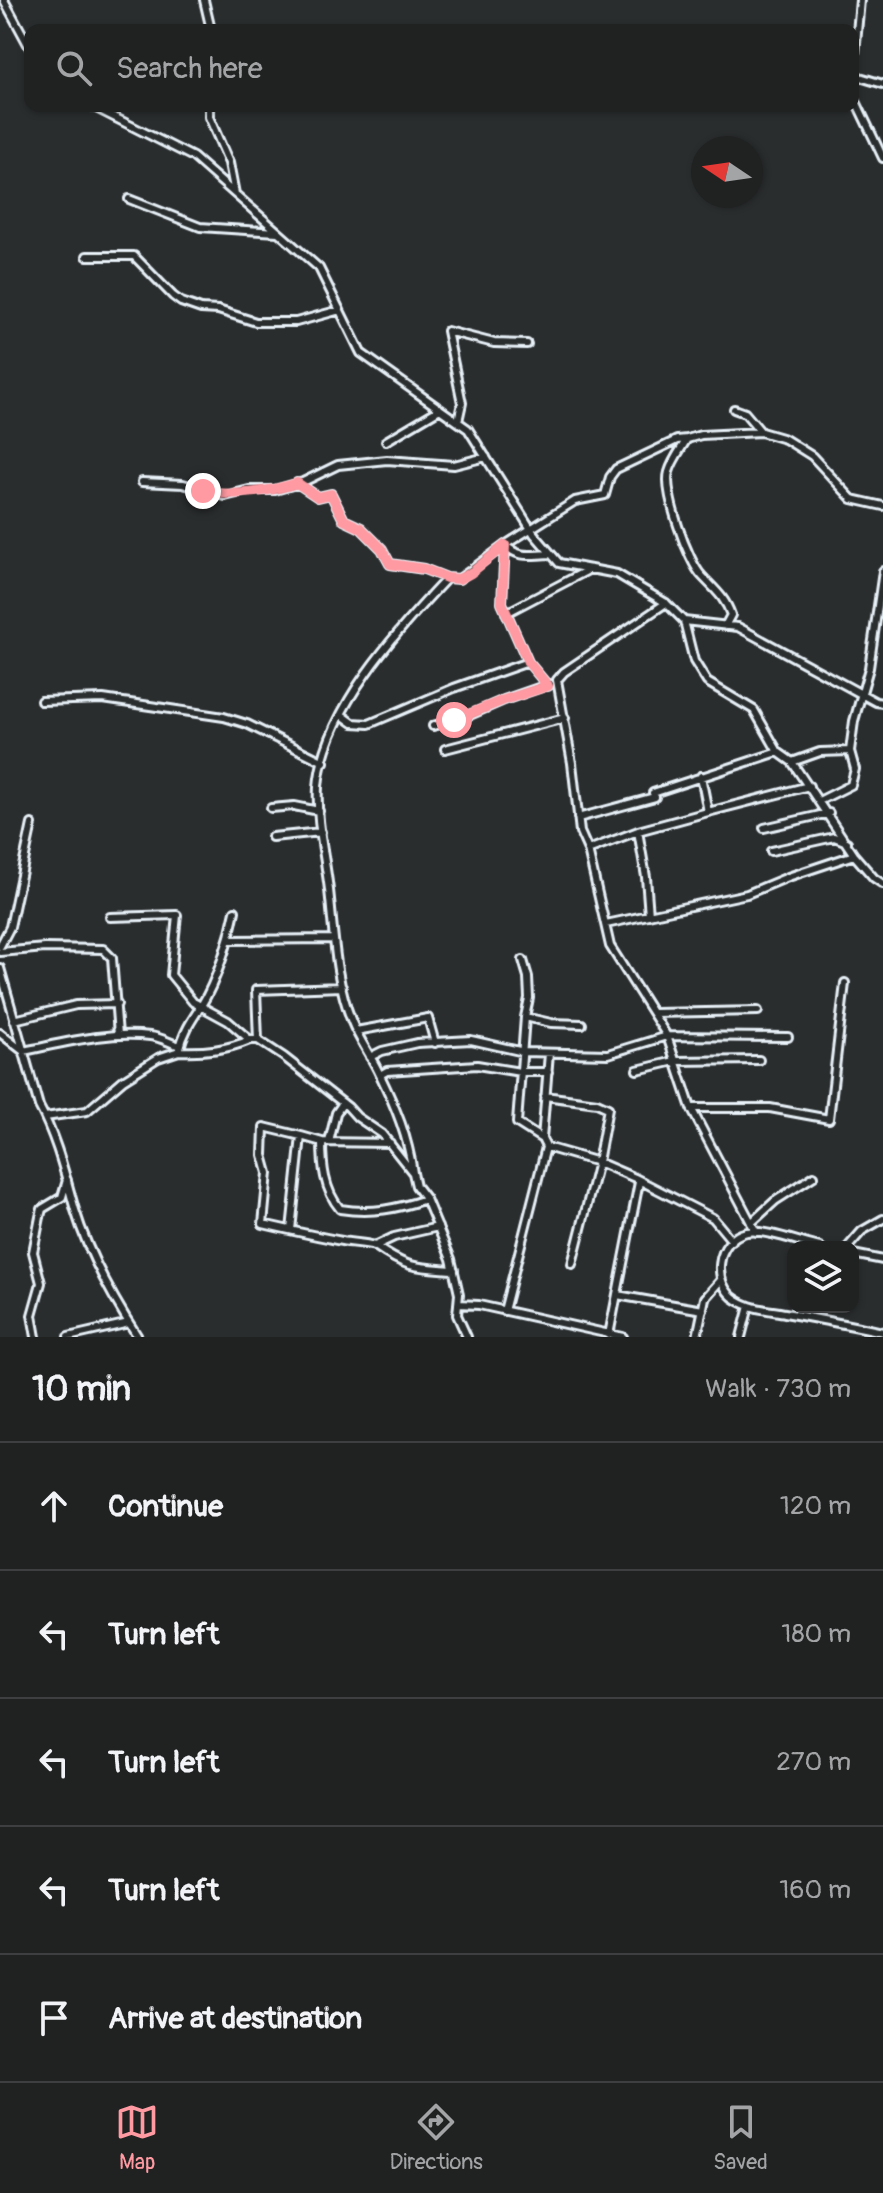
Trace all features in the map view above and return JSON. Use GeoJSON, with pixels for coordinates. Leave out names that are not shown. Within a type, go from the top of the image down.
{"type":"FeatureCollection","features":[{"type":"Feature","properties":{"kind":"street"},"geometry":{"type":"LineString","coordinates":[[4,0],[24,37]]}},
{"type":"Feature","properties":{"kind":"street"},"geometry":{"type":"LineString","coordinates":[[204,0],[210,24]]}},
{"type":"Feature","properties":{"kind":"street"},"geometry":{"type":"LineString","coordinates":[[858,24],[860,0]]}},
{"type":"Feature","properties":{"kind":"street"},"geometry":{"type":"LineString","coordinates":[[859,78],[883,84]]}},
{"type":"Feature","properties":{"kind":"street"},"geometry":{"type":"LineString","coordinates":[[859,108],[883,158]]}},
{"type":"Feature","properties":{"kind":"street"},"geometry":{"type":"LineString","coordinates":[[104,112],[193,157],[319,268],[361,353],[468,429],[531,529],[559,563],[617,574],[666,603],[684,621],[694,661],[707,682],[754,710],[778,752],[792,762],[829,813],[854,855],[883,884]]}},
{"type":"Feature","properties":{"kind":"street"},"geometry":{"type":"LineString","coordinates":[[209,112],[229,163],[235,194]]}},
{"type":"Feature","properties":{"kind":"street"},"geometry":{"type":"LineString","coordinates":[[129,199],[200,227],[278,232]]}},
{"type":"Feature","properties":{"kind":"street"},"geometry":{"type":"LineString","coordinates":[[87,256],[134,256],[181,302],[256,322],[296,322],[340,310]]}},
{"type":"Feature","properties":{"kind":"street"},"geometry":{"type":"LineString","coordinates":[[458,421],[462,403],[447,331],[494,343],[527,344]]}},
{"type":"Feature","properties":{"kind":"street"},"geometry":{"type":"LineString","coordinates":[[386,441],[440,409]]}},
{"type":"Feature","properties":{"kind":"street"},"geometry":{"type":"LineString","coordinates":[[734,409],[745,413],[761,432]]}},
{"type":"Feature","properties":{"kind":"street"},"geometry":{"type":"LineString","coordinates":[[297,483],[318,497],[331,494],[344,520],[361,528],[382,549],[390,564],[459,579],[505,545],[575,501],[605,495],[610,477],[616,469],[677,440],[701,435],[761,432],[785,439],[812,456],[852,499],[883,506]]}},
{"type":"Feature","properties":{"kind":"street"},"geometry":{"type":"LineString","coordinates":[[687,439],[668,473],[673,507],[688,556],[703,578],[726,601],[731,615],[725,626]]}},
{"type":"Feature","properties":{"kind":"street"},"geometry":{"type":"LineString","coordinates":[[142,482],[183,484],[225,496],[249,490],[275,490],[338,465],[387,460],[454,465],[486,457]]}},
{"type":"Feature","properties":{"kind":"street"},"geometry":{"type":"LineString","coordinates":[[505,545],[514,553],[525,556],[551,554]]}},
{"type":"Feature","properties":{"kind":"street"},"geometry":{"type":"LineString","coordinates":[[505,545],[502,603],[528,662],[548,686]]}},
{"type":"Feature","properties":{"kind":"street"},"geometry":{"type":"LineString","coordinates":[[506,613],[590,569]]}},
{"type":"Feature","properties":{"kind":"street"},"geometry":{"type":"LineString","coordinates":[[819,801],[851,785],[855,769],[850,751],[860,694],[869,668],[883,571]]}},
{"type":"Feature","properties":{"kind":"street"},"geometry":{"type":"LineString","coordinates":[[447,578],[390,639],[342,715],[318,786],[333,939],[342,987],[356,1031],[380,1075],[408,1139],[416,1186],[426,1199],[454,1270],[459,1294],[457,1315],[467,1337]]}},
{"type":"Feature","properties":{"kind":"street"},"geometry":{"type":"LineString","coordinates":[[433,726],[548,686],[666,603]]}},
{"type":"Feature","properties":{"kind":"street"},"geometry":{"type":"LineString","coordinates":[[684,621],[738,627],[860,694],[883,703]]}},
{"type":"Feature","properties":{"kind":"street"},"geometry":{"type":"LineString","coordinates":[[342,715],[353,723],[369,724],[454,688],[528,662]]}},
{"type":"Feature","properties":{"kind":"street"},"geometry":{"type":"LineString","coordinates":[[557,680],[580,832],[588,850],[610,946],[667,1036],[691,1108],[756,1232]]}},
{"type":"Feature","properties":{"kind":"street"},"geometry":{"type":"LineString","coordinates":[[41,701],[103,699],[224,717],[247,724],[324,762]]}},
{"type":"Feature","properties":{"kind":"street"},"geometry":{"type":"LineString","coordinates":[[445,749],[565,718]]}},
{"type":"Feature","properties":{"kind":"street"},"geometry":{"type":"LineString","coordinates":[[792,762],[820,752],[850,751]]}},
{"type":"Feature","properties":{"kind":"street"},"geometry":{"type":"LineString","coordinates":[[578,818],[778,752]]}},
{"type":"Feature","properties":{"kind":"street"},"geometry":{"type":"LineString","coordinates":[[701,776],[708,812]]}},
{"type":"Feature","properties":{"kind":"street"},"geometry":{"type":"LineString","coordinates":[[588,850],[638,831],[809,786]]}},
{"type":"Feature","properties":{"kind":"street"},"geometry":{"type":"LineString","coordinates":[[271,808],[294,806],[319,811]]}},
{"type":"Feature","properties":{"kind":"street"},"geometry":{"type":"LineString","coordinates":[[764,828],[829,813]]}},
{"type":"Feature","properties":{"kind":"street"},"geometry":{"type":"LineString","coordinates":[[32,824],[10,927],[0,949],[103,949],[112,958],[118,1035]]}},
{"type":"Feature","properties":{"kind":"street"},"geometry":{"type":"LineString","coordinates":[[638,831],[649,915]]}},
{"type":"Feature","properties":{"kind":"street"},"geometry":{"type":"LineString","coordinates":[[272,837],[321,832]]}},
{"type":"Feature","properties":{"kind":"street"},"geometry":{"type":"LineString","coordinates":[[771,851],[834,837],[847,842]]}},
{"type":"Feature","properties":{"kind":"street"},"geometry":{"type":"LineString","coordinates":[[606,924],[747,894],[854,855]]}},
{"type":"Feature","properties":{"kind":"street"},"geometry":{"type":"LineString","coordinates":[[180,1049],[186,1029],[201,1006],[230,940],[235,911]]}},
{"type":"Feature","properties":{"kind":"street"},"geometry":{"type":"LineString","coordinates":[[110,917],[177,915],[171,975],[191,1000],[228,1021],[343,1103],[390,1143],[413,1173]]}},
{"type":"Feature","properties":{"kind":"street"},"geometry":{"type":"LineString","coordinates":[[230,940],[333,939]]}},
{"type":"Feature","properties":{"kind":"street"},"geometry":{"type":"LineString","coordinates":[[523,960],[529,998],[517,1123],[542,1139]]}},
{"type":"Feature","properties":{"kind":"street"},"geometry":{"type":"LineString","coordinates":[[0,968],[39,1106],[76,1213],[110,1291],[138,1337]]}},
{"type":"Feature","properties":{"kind":"street"},"geometry":{"type":"LineString","coordinates":[[691,1108],[770,1108],[829,1119],[845,983]]}},
{"type":"Feature","properties":{"kind":"street"},"geometry":{"type":"LineString","coordinates":[[254,1040],[256,990],[342,987]]}},
{"type":"Feature","properties":{"kind":"street"},"geometry":{"type":"LineString","coordinates":[[14,1020],[76,1005],[117,1004]]}},
{"type":"Feature","properties":{"kind":"street"},"geometry":{"type":"LineString","coordinates":[[654,1013],[758,1011]]}},
{"type":"Feature","properties":{"kind":"street"},"geometry":{"type":"LineString","coordinates":[[525,1017],[551,1023],[582,1024]]}},
{"type":"Feature","properties":{"kind":"street"},"geometry":{"type":"LineString","coordinates":[[356,1031],[428,1018],[435,1043]]}},
{"type":"Feature","properties":{"kind":"street"},"geometry":{"type":"LineString","coordinates":[[0,1031],[18,1032]]}},
{"type":"Feature","properties":{"kind":"street"},"geometry":{"type":"LineString","coordinates":[[0,1031],[23,1051]]}},
{"type":"Feature","properties":{"kind":"street"},"geometry":{"type":"LineString","coordinates":[[23,1051],[118,1035],[152,1036],[180,1049],[207,1052],[229,1049],[254,1040]]}},
{"type":"Feature","properties":{"kind":"street"},"geometry":{"type":"LineString","coordinates":[[370,1057],[417,1043],[471,1040],[524,1052],[608,1054],[667,1036],[788,1037]]}},
{"type":"Feature","properties":{"kind":"street"},"geometry":{"type":"LineString","coordinates":[[45,1117],[87,1111],[123,1080],[158,1058],[180,1049]]}},
{"type":"Feature","properties":{"kind":"street"},"geometry":{"type":"LineString","coordinates":[[504,1311],[546,1147],[542,1139],[549,1053]]}},
{"type":"Feature","properties":{"kind":"street"},"geometry":{"type":"LineString","coordinates":[[637,1070],[675,1061],[759,1060]]}},
{"type":"Feature","properties":{"kind":"street"},"geometry":{"type":"LineString","coordinates":[[380,1075],[387,1071],[477,1065],[520,1072],[548,1072]]}},
{"type":"Feature","properties":{"kind":"street"},"geometry":{"type":"LineString","coordinates":[[545,1096],[606,1105],[607,1117],[598,1162],[572,1264]]}},
{"type":"Feature","properties":{"kind":"street"},"geometry":{"type":"LineString","coordinates":[[343,1103],[336,1113],[326,1142],[322,1169],[333,1201],[340,1209],[366,1213],[426,1199]]}},
{"type":"Feature","properties":{"kind":"street"},"geometry":{"type":"LineString","coordinates":[[390,1143],[326,1142],[264,1127],[263,1155],[268,1173],[263,1224],[375,1246],[404,1265],[420,1269],[454,1270]]}},
{"type":"Feature","properties":{"kind":"street"},"geometry":{"type":"LineString","coordinates":[[291,1230],[301,1136]]}},
{"type":"Feature","properties":{"kind":"street"},"geometry":{"type":"LineString","coordinates":[[546,1147],[598,1162],[713,1218],[732,1241]]}},
{"type":"Feature","properties":{"kind":"street"},"geometry":{"type":"LineString","coordinates":[[751,1223],[775,1201],[814,1176]]}},
{"type":"Feature","properties":{"kind":"street"},"geometry":{"type":"LineString","coordinates":[[36,1337],[32,1315],[41,1283],[33,1252],[42,1209],[62,1197],[67,1180]]}},
{"type":"Feature","properties":{"kind":"street"},"geometry":{"type":"LineString","coordinates":[[609,1335],[639,1182]]}},
{"type":"Feature","properties":{"kind":"street"},"geometry":{"type":"LineString","coordinates":[[853,1241],[862,1231],[883,1219]]}},
{"type":"Feature","properties":{"kind":"street"},"geometry":{"type":"LineString","coordinates":[[375,1246],[394,1237],[438,1227]]}},
{"type":"Feature","properties":{"kind":"street"},"geometry":{"type":"LineString","coordinates":[[794,1241],[756,1232],[742,1233],[732,1241],[720,1261],[721,1280],[728,1294],[749,1306],[883,1332]]}},
{"type":"Feature","properties":{"kind":"street"},"geometry":{"type":"LineString","coordinates":[[859,1255],[883,1260]]}},
{"type":"Feature","properties":{"kind":"street"},"geometry":{"type":"LineString","coordinates":[[697,1337],[709,1292],[721,1280]]}},
{"type":"Feature","properties":{"kind":"street"},"geometry":{"type":"LineString","coordinates":[[617,1295],[703,1310]]}},
{"type":"Feature","properties":{"kind":"street"},"geometry":{"type":"LineString","coordinates":[[458,1304],[623,1337]]}},
{"type":"Feature","properties":{"kind":"street"},"geometry":{"type":"LineString","coordinates":[[741,1337],[749,1306]]}},
{"type":"Feature","properties":{"kind":"street"},"geometry":{"type":"LineString","coordinates":[[68,1337],[129,1323]]}},
{"type":"Feature","properties":{"kind":"route"},"geometry":{"type":"LineString","coordinates":[[203,491],[225,496],[249,490],[275,490],[297,483],[318,497],[331,494],[344,520],[361,528],[382,549],[390,564],[424,569],[447,578],[459,579],[471,573],[505,545],[506,574],[502,603],[528,662],[548,686],[454,720]]}}]}
